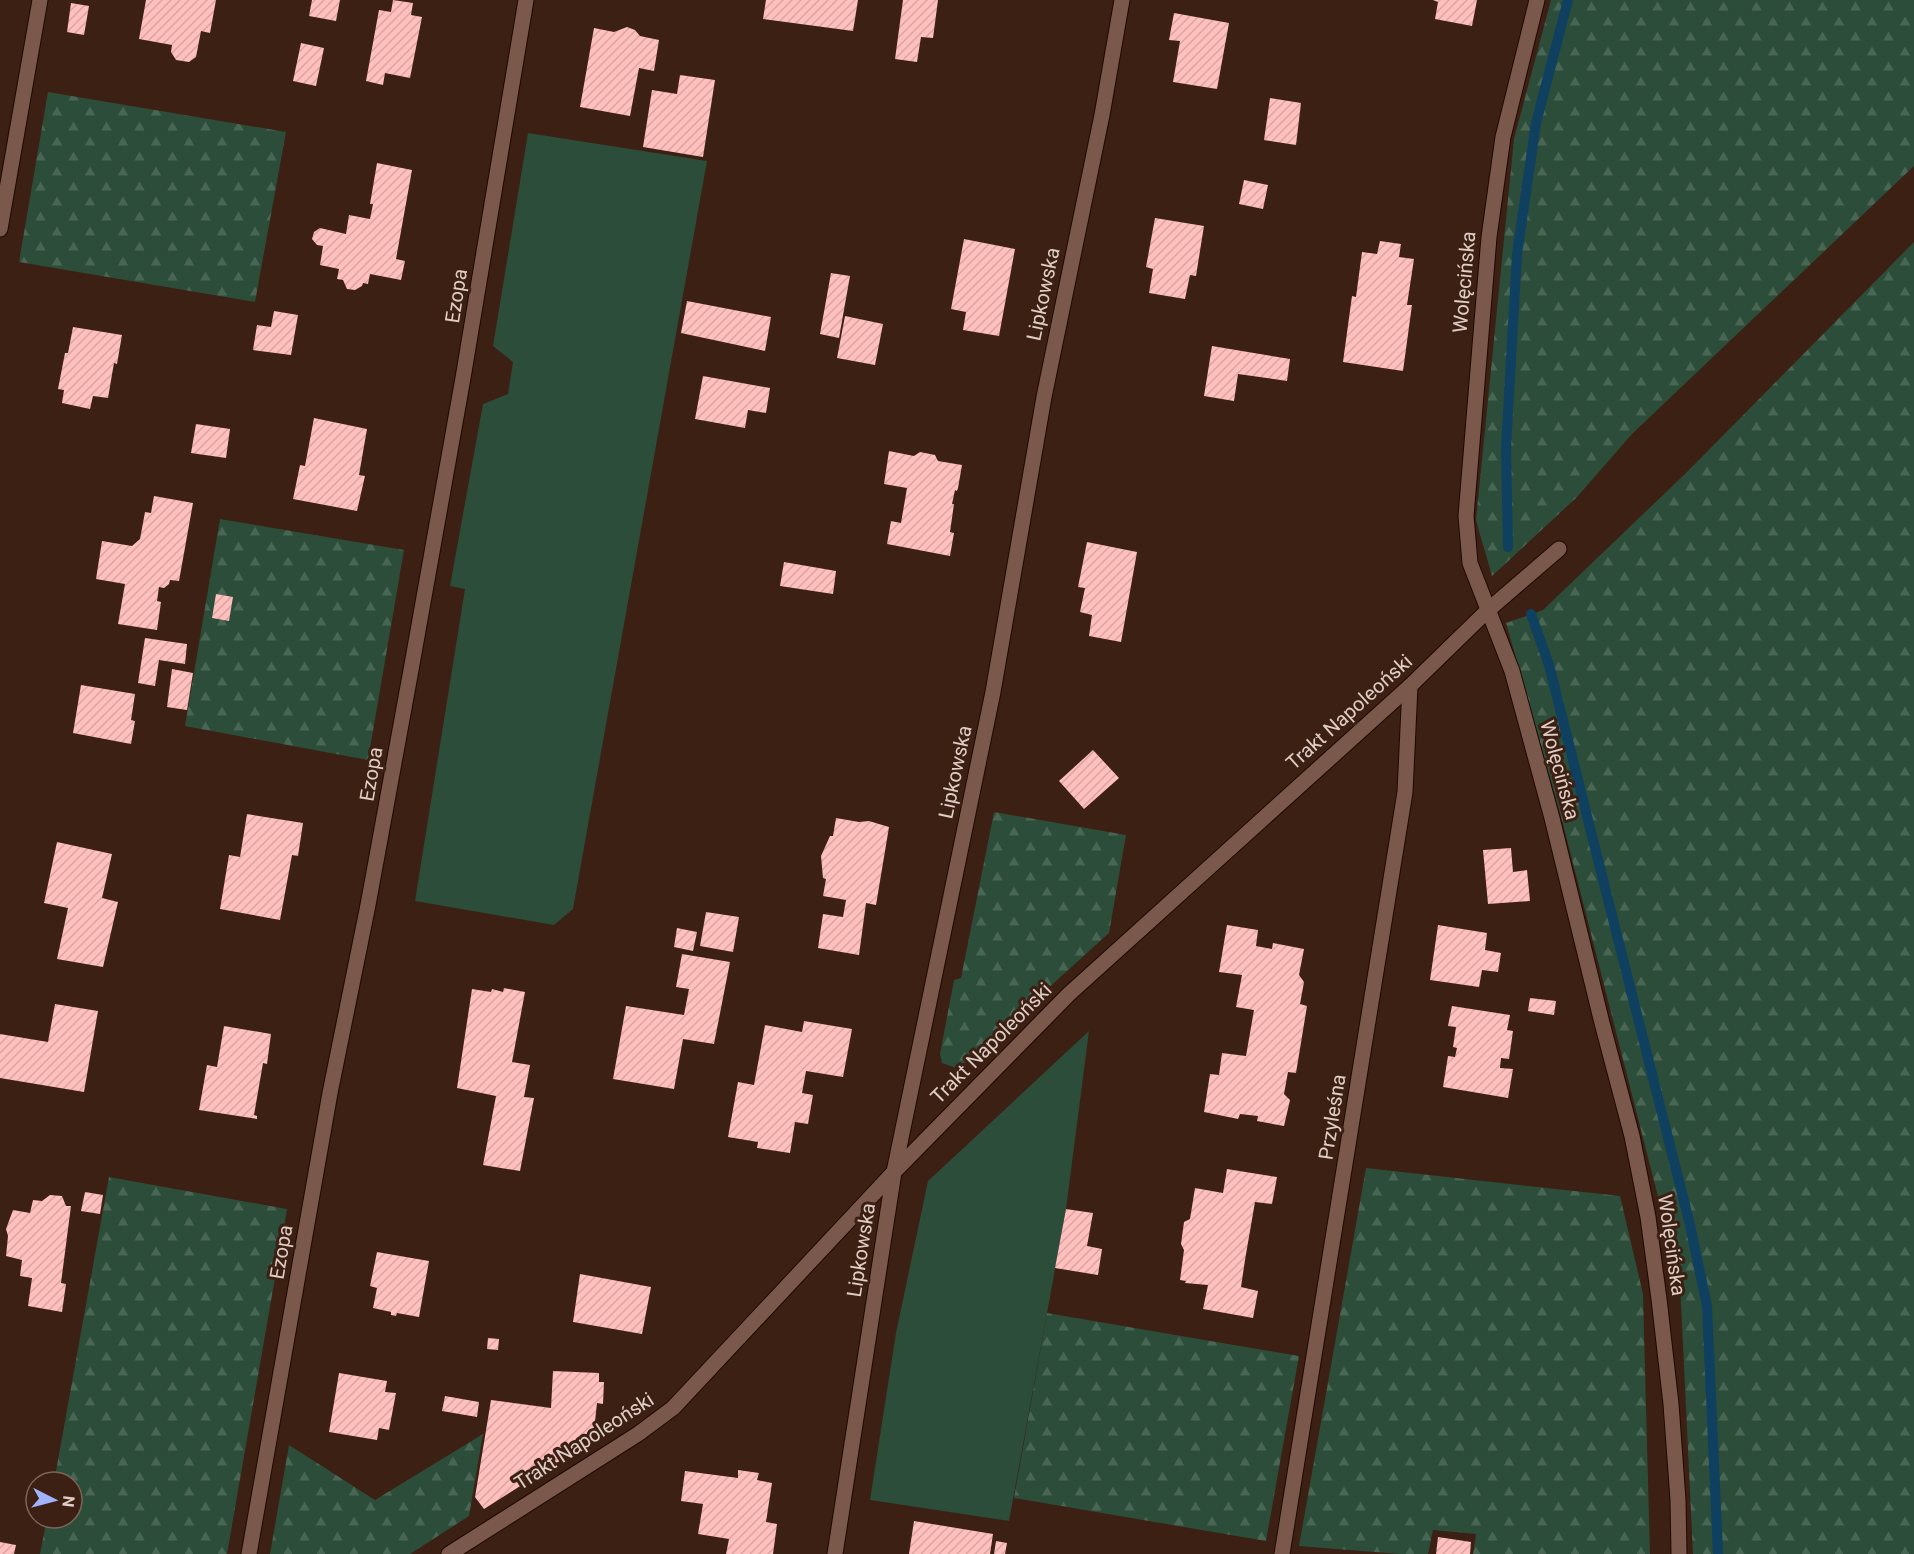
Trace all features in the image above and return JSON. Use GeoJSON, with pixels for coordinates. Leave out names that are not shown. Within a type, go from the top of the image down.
{"type":"FeatureCollection","features":[{"type":"Feature","properties":{"kind":"street"},"geometry":{"type":"LineString","coordinates":[[0,229],[40,0]]}},
{"type":"Feature","properties":{"kind":"street","name":"Ezopa"},"geometry":{"type":"LineString","coordinates":[[249,1554],[330,1093],[368,905],[422,612],[526,0]]}},
{"type":"Feature","properties":{"kind":"street","name":"Lipkowska"},"geometry":{"type":"LineString","coordinates":[[835,1554],[894,1172],[993,692],[1044,397],[1102,115],[1122,0]]}},
{"type":"Feature","properties":{"kind":"street","name":"Wolęcińska"},"geometry":{"type":"LineString","coordinates":[[1537,0],[1503,137],[1489,237],[1466,516],[1470,563],[1512,672],[1552,818],[1632,1136],[1648,1217],[1659,1299],[1672,1415],[1679,1554]]}},
{"type":"Feature","properties":{"kind":"street","name":"Trakt Napoleoński"},"geometry":{"type":"LineString","coordinates":[[449,1554],[638,1434],[673,1408],[894,1172],[1069,994],[1410,686],[1487,610],[1559,549]]}},
{"type":"Feature","properties":{"kind":"street","name":"Przyleśna"},"geometry":{"type":"LineString","coordinates":[[1282,1554],[1405,792],[1410,686]]}},
{"type":"Feature","properties":{"kind":"green space"},"geometry":{"type":"Polygon","coordinates":[[[1551,0],[1914,0],[1914,166],[1632,434],[1577,497],[1492,576],[1476,520],[1514,139],[1551,0]]]}},
{"type":"Feature","properties":{"kind":"green space"},"geometry":{"type":"Polygon","coordinates":[[[48,92],[286,132],[255,302],[19,262],[48,92]]]}},
{"type":"Feature","properties":{"kind":"green space"},"geometry":{"type":"Polygon","coordinates":[[[528,133],[707,161],[573,909],[554,925],[415,901],[465,589],[450,586],[483,404],[508,394],[513,362],[493,346],[528,133]]]}},
{"type":"Feature","properties":{"kind":"green space"},"geometry":{"type":"Polygon","coordinates":[[[1914,242],[1914,1554],[1693,1554],[1680,1283],[1562,820],[1506,623],[1543,610],[1687,472],[1914,242]]]}},
{"type":"Feature","properties":{"kind":"green space"},"geometry":{"type":"Polygon","coordinates":[[[220,519],[404,550],[368,760],[185,726],[220,519]]]}},
{"type":"Feature","properties":{"kind":"green space"},"geometry":{"type":"Polygon","coordinates":[[[994,812],[1126,835],[1109,933],[959,1069],[942,1063],[940,1054],[954,980],[961,978],[994,812]]]}},
{"type":"Feature","properties":{"kind":"green space"},"geometry":{"type":"Polygon","coordinates":[[[1089,1031],[1066,1209],[1009,1521],[870,1500],[896,1333],[928,1181],[1089,1031]]]}},
{"type":"Feature","properties":{"kind":"green space"},"geometry":{"type":"Polygon","coordinates":[[[1366,1168],[1620,1196],[1643,1294],[1650,1554],[1473,1554],[1476,1534],[1433,1530],[1428,1554],[1299,1546],[1366,1168]]]}},
{"type":"Feature","properties":{"kind":"green space"},"geometry":{"type":"Polygon","coordinates":[[[109,1177],[287,1209],[227,1554],[40,1554],[45,1530],[84,1530],[84,1470],[56,1470],[109,1177]]]}},
{"type":"Feature","properties":{"kind":"green space"},"geometry":{"type":"Polygon","coordinates":[[[1047,1313],[1299,1356],[1266,1541],[1014,1498],[1047,1313]]]}},
{"type":"Feature","properties":{"kind":"green space"},"geometry":{"type":"Polygon","coordinates":[[[483,1434],[469,1516],[410,1554],[270,1554],[289,1445],[375,1500],[483,1434]]]}},
{"type":"Feature","properties":{"kind":"building"},"geometry":{"type":"Polygon","coordinates":[[[146,0],[216,0],[210,33],[201,31],[196,57],[189,62],[176,60],[171,52],[172,45],[139,39],[146,0]]]}},
{"type":"Feature","properties":{"kind":"building"},"geometry":{"type":"Polygon","coordinates":[[[312,0],[340,0],[336,21],[309,16],[312,0]]]}},
{"type":"Feature","properties":{"kind":"building"},"geometry":{"type":"Polygon","coordinates":[[[393,0],[413,3],[411,15],[422,17],[410,78],[385,73],[383,85],[366,81],[379,10],[391,12],[393,0]]]}},
{"type":"Feature","properties":{"kind":"building"},"geometry":{"type":"Polygon","coordinates":[[[766,0],[858,0],[853,31],[763,19],[766,0]]]}},
{"type":"Feature","properties":{"kind":"building"},"geometry":{"type":"Polygon","coordinates":[[[903,0],[938,0],[933,38],[921,37],[917,62],[895,59],[903,0]]]}},
{"type":"Feature","properties":{"kind":"building"},"geometry":{"type":"Polygon","coordinates":[[[1433,0],[1477,0],[1472,26],[1435,19],[1438,2],[1433,0]]]}},
{"type":"Feature","properties":{"kind":"building"},"geometry":{"type":"Polygon","coordinates":[[[71,3],[89,6],[84,35],[67,32],[71,3]]]}},
{"type":"Feature","properties":{"kind":"building"},"geometry":{"type":"Polygon","coordinates":[[[1174,13],[1229,23],[1217,89],[1173,82],[1180,41],[1169,40],[1174,13]]]}},
{"type":"Feature","properties":{"kind":"building"},"geometry":{"type":"Polygon","coordinates":[[[627,27],[635,30],[640,36],[659,40],[654,71],[639,68],[630,116],[580,107],[594,28],[614,32],[627,27]]]}},
{"type":"Feature","properties":{"kind":"building"},"geometry":{"type":"Polygon","coordinates":[[[301,43],[324,48],[316,86],[293,81],[301,43]]]}},
{"type":"Feature","properties":{"kind":"building"},"geometry":{"type":"Polygon","coordinates":[[[680,75],[715,80],[703,157],[643,147],[652,90],[677,94],[680,75]]]}},
{"type":"Feature","properties":{"kind":"building"},"geometry":{"type":"Polygon","coordinates":[[[1270,98],[1301,103],[1296,145],[1264,140],[1270,98]]]}},
{"type":"Feature","properties":{"kind":"building"},"geometry":{"type":"Polygon","coordinates":[[[377,163],[412,170],[396,259],[405,261],[401,280],[370,274],[368,284],[363,283],[355,290],[347,289],[343,280],[337,279],[339,269],[320,265],[323,246],[317,245],[312,239],[314,232],[320,228],[346,234],[349,215],[370,219],[373,204],[370,204],[377,163]]]}},
{"type":"Feature","properties":{"kind":"building"},"geometry":{"type":"Polygon","coordinates":[[[1244,180],[1268,185],[1263,209],[1239,204],[1244,180]]]}},
{"type":"Feature","properties":{"kind":"building"},"geometry":{"type":"Polygon","coordinates":[[[1155,218],[1204,226],[1196,276],[1190,275],[1185,299],[1149,293],[1153,269],[1146,267],[1155,218]]]}},
{"type":"Feature","properties":{"kind":"building"},"geometry":{"type":"Polygon","coordinates":[[[964,239],[1015,249],[999,336],[963,330],[966,312],[951,309],[964,239]]]}},
{"type":"Feature","properties":{"kind":"building"},"geometry":{"type":"Polygon","coordinates":[[[1380,241],[1401,244],[1399,257],[1414,259],[1407,305],[1412,305],[1403,371],[1343,362],[1352,296],[1356,297],[1362,252],[1377,254],[1380,241]]]}},
{"type":"Feature","properties":{"kind":"building"},"geometry":{"type":"Polygon","coordinates":[[[831,273],[850,276],[839,338],[820,334],[831,273]]]}},
{"type":"Feature","properties":{"kind":"building"},"geometry":{"type":"Polygon","coordinates":[[[687,301],[771,317],[765,351],[681,333],[687,301]]]}},
{"type":"Feature","properties":{"kind":"building"},"geometry":{"type":"Polygon","coordinates":[[[274,311],[298,315],[291,355],[253,350],[257,325],[271,327],[274,311]]]}},
{"type":"Feature","properties":{"kind":"building"},"geometry":{"type":"Polygon","coordinates":[[[845,316],[883,324],[875,365],[837,358],[845,316]]]}},
{"type":"Feature","properties":{"kind":"building"},"geometry":{"type":"Polygon","coordinates":[[[73,327],[122,335],[108,398],[93,396],[90,409],[62,403],[64,390],[58,389],[73,327]]]}},
{"type":"Feature","properties":{"kind":"building"},"geometry":{"type":"Polygon","coordinates":[[[1212,346],[1290,359],[1287,381],[1238,374],[1234,401],[1204,396],[1212,346]]]}},
{"type":"Feature","properties":{"kind":"building"},"geometry":{"type":"Polygon","coordinates":[[[703,376],[770,388],[766,413],[748,410],[745,428],[695,419],[703,376]]]}},
{"type":"Feature","properties":{"kind":"building"},"geometry":{"type":"Polygon","coordinates":[[[314,418],[367,429],[359,475],[365,476],[357,511],[293,499],[300,465],[305,466],[314,418]]]}},
{"type":"Feature","properties":{"kind":"building"},"geometry":{"type":"Polygon","coordinates":[[[196,424],[230,429],[226,458],[191,453],[196,424]]]}},
{"type":"Feature","properties":{"kind":"building"},"geometry":{"type":"Polygon","coordinates":[[[889,451],[914,456],[920,452],[935,455],[938,461],[962,465],[958,488],[957,491],[955,490],[952,504],[954,504],[950,532],[954,533],[950,556],[887,544],[891,521],[901,523],[907,488],[884,484],[889,451]]]}},
{"type":"Feature","properties":{"kind":"building"},"geometry":{"type":"Polygon","coordinates":[[[154,496],[193,503],[179,581],[170,580],[164,588],[159,587],[157,601],[161,602],[157,630],[118,624],[125,584],[96,579],[102,541],[132,546],[140,539],[145,512],[151,513],[154,496]]]}},
{"type":"Feature","properties":{"kind":"building"},"geometry":{"type":"Polygon","coordinates":[[[1087,542],[1137,552],[1121,642],[1089,636],[1092,615],[1080,612],[1085,588],[1078,587],[1087,542]]]}},
{"type":"Feature","properties":{"kind":"building"},"geometry":{"type":"Polygon","coordinates":[[[784,562],[836,571],[833,594],[780,586],[784,562]]]}},
{"type":"Feature","properties":{"kind":"building"},"geometry":{"type":"Polygon","coordinates":[[[216,594],[233,597],[229,621],[212,618],[216,594]]]}},
{"type":"Feature","properties":{"kind":"building"},"geometry":{"type":"Polygon","coordinates":[[[145,638],[187,644],[185,664],[159,660],[155,686],[138,683],[145,638]]]}},
{"type":"Feature","properties":{"kind":"building"},"geometry":{"type":"Polygon","coordinates":[[[172,669],[193,673],[187,710],[167,707],[172,669]]]}},
{"type":"Feature","properties":{"kind":"building"},"geometry":{"type":"Polygon","coordinates":[[[81,685],[135,694],[131,720],[135,721],[131,744],[73,733],[81,685]]]}},
{"type":"Feature","properties":{"kind":"building"},"geometry":{"type":"Polygon","coordinates":[[[1093,750],[1119,778],[1084,809],[1059,781],[1093,750]]]}},
{"type":"Feature","properties":{"kind":"building"},"geometry":{"type":"Polygon","coordinates":[[[247,814],[303,823],[298,856],[292,855],[280,920],[220,909],[229,855],[240,857],[247,814]]]}},
{"type":"Feature","properties":{"kind":"building"},"geometry":{"type":"Polygon","coordinates":[[[836,818],[859,822],[869,821],[889,827],[876,905],[866,903],[859,955],[818,948],[823,914],[843,917],[846,900],[823,896],[826,879],[823,878],[821,856],[830,836],[833,836],[836,818]]]}},
{"type":"Feature","properties":{"kind":"building"},"geometry":{"type":"Polygon","coordinates":[[[57,842],[112,854],[102,898],[118,902],[103,967],[57,959],[68,908],[44,903],[57,842]]]}},
{"type":"Feature","properties":{"kind":"building"},"geometry":{"type":"Polygon","coordinates":[[[1511,848],[1513,872],[1527,870],[1530,901],[1488,904],[1483,850],[1511,848]]]}},
{"type":"Feature","properties":{"kind":"building"},"geometry":{"type":"Polygon","coordinates":[[[706,912],[739,917],[733,952],[700,946],[706,912]]]}},
{"type":"Feature","properties":{"kind":"building"},"geometry":{"type":"Polygon","coordinates":[[[1227,925],[1258,930],[1256,946],[1272,949],[1273,943],[1304,949],[1299,975],[1304,982],[1300,1004],[1307,1006],[1296,1073],[1288,1072],[1284,1094],[1290,1100],[1284,1126],[1257,1121],[1258,1116],[1240,1114],[1238,1119],[1204,1112],[1210,1074],[1219,1075],[1222,1053],[1246,1056],[1254,1010],[1236,1007],[1242,975],[1219,972],[1227,925]]]}},
{"type":"Feature","properties":{"kind":"building"},"geometry":{"type":"Polygon","coordinates":[[[1438,925],[1487,933],[1485,950],[1501,953],[1498,972],[1482,970],[1479,987],[1430,980],[1438,925]]]}},
{"type":"Feature","properties":{"kind":"building"},"geometry":{"type":"Polygon","coordinates":[[[677,928],[697,932],[693,951],[674,947],[677,928]]]}},
{"type":"Feature","properties":{"kind":"building"},"geometry":{"type":"Polygon","coordinates":[[[682,954],[730,962],[714,1044],[683,1039],[674,1089],[613,1079],[626,1006],[684,1015],[689,989],[676,987],[682,954]]]}},
{"type":"Feature","properties":{"kind":"building"},"geometry":{"type":"Polygon","coordinates":[[[504,988],[525,992],[512,1062],[530,1065],[524,1097],[534,1098],[520,1171],[483,1165],[496,1096],[457,1088],[472,989],[491,992],[492,989],[503,992],[504,988]]]}},
{"type":"Feature","properties":{"kind":"building"},"geometry":{"type":"Polygon","coordinates":[[[1530,998],[1556,1001],[1554,1015],[1528,1011],[1530,998]]]}},
{"type":"Feature","properties":{"kind":"building"},"geometry":{"type":"Polygon","coordinates":[[[55,1004],[98,1011],[84,1092],[0,1078],[0,1034],[48,1042],[55,1004]]]}},
{"type":"Feature","properties":{"kind":"building"},"geometry":{"type":"Polygon","coordinates":[[[1452,1006],[1510,1015],[1507,1030],[1513,1031],[1509,1059],[1501,1058],[1500,1068],[1513,1069],[1508,1098],[1443,1087],[1448,1056],[1455,1057],[1457,1048],[1453,1047],[1456,1027],[1448,1026],[1452,1006]]]}},
{"type":"Feature","properties":{"kind":"building"},"geometry":{"type":"Polygon","coordinates":[[[804,1021],[852,1029],[843,1077],[806,1071],[802,1093],[813,1095],[808,1124],[795,1122],[790,1153],[757,1148],[758,1142],[728,1137],[738,1082],[754,1085],[765,1025],[802,1032],[804,1021]]]}},
{"type":"Feature","properties":{"kind":"building"},"geometry":{"type":"Polygon","coordinates":[[[224,1026],[271,1034],[267,1064],[263,1063],[254,1115],[257,1119],[199,1110],[207,1065],[217,1067],[224,1026]]]}},
{"type":"Feature","properties":{"kind":"building"},"geometry":{"type":"Polygon","coordinates":[[[1227,1169],[1277,1177],[1272,1204],[1255,1202],[1245,1260],[1241,1287],[1258,1291],[1253,1318],[1203,1309],[1208,1285],[1185,1283],[1186,1281],[1180,1280],[1184,1250],[1181,1244],[1184,1222],[1190,1219],[1195,1188],[1223,1193],[1227,1169]]]}},
{"type":"Feature","properties":{"kind":"building"},"geometry":{"type":"Polygon","coordinates":[[[85,1192],[103,1195],[100,1214],[81,1211],[85,1192]]]}},
{"type":"Feature","properties":{"kind":"building"},"geometry":{"type":"Polygon","coordinates":[[[50,1195],[62,1196],[66,1206],[71,1206],[61,1283],[66,1284],[62,1312],[28,1306],[32,1278],[20,1276],[22,1260],[6,1256],[8,1236],[6,1229],[13,1210],[30,1213],[33,1200],[42,1201],[50,1195]]]}},
{"type":"Feature","properties":{"kind":"building"},"geometry":{"type":"Polygon","coordinates":[[[1066,1209],[1093,1213],[1087,1246],[1102,1249],[1098,1275],[1055,1268],[1066,1209]]]}},
{"type":"Feature","properties":{"kind":"building"},"geometry":{"type":"Polygon","coordinates":[[[377,1252],[429,1261],[419,1317],[397,1313],[396,1316],[391,1315],[391,1312],[373,1308],[377,1288],[370,1286],[377,1252]]]}},
{"type":"Feature","properties":{"kind":"building"},"geometry":{"type":"Polygon","coordinates":[[[580,1274],[651,1287],[642,1334],[573,1322],[580,1274]]]}},
{"type":"Feature","properties":{"kind":"building"},"geometry":{"type":"Polygon","coordinates":[[[488,1338],[499,1339],[498,1350],[487,1349],[488,1338]]]}},
{"type":"Feature","properties":{"kind":"building"},"geometry":{"type":"Polygon","coordinates":[[[553,1371],[599,1373],[599,1382],[604,1382],[603,1404],[597,1403],[593,1440],[484,1509],[475,1497],[491,1400],[551,1408],[553,1371]]]}},
{"type":"Feature","properties":{"kind":"building"},"geometry":{"type":"Polygon","coordinates":[[[339,1373],[387,1381],[385,1392],[396,1393],[389,1430],[379,1428],[377,1440],[329,1432],[339,1373]]]}},
{"type":"Feature","properties":{"kind":"building"},"geometry":{"type":"Polygon","coordinates":[[[445,1396],[479,1402],[477,1417],[442,1411],[445,1396]]]}},
{"type":"Feature","properties":{"kind":"building"},"geometry":{"type":"Polygon","coordinates":[[[738,1470],[759,1473],[757,1480],[772,1483],[766,1522],[777,1524],[773,1554],[726,1554],[729,1539],[698,1534],[703,1504],[681,1501],[685,1471],[738,1478],[738,1470]]]}},
{"type":"Feature","properties":{"kind":"building"},"geometry":{"type":"Polygon","coordinates":[[[914,1521],[993,1534],[990,1554],[909,1554],[914,1521]]]}},
{"type":"Feature","properties":{"kind":"building"},"geometry":{"type":"Polygon","coordinates":[[[1438,1537],[1471,1542],[1470,1554],[1436,1554],[1438,1537]]]}},
{"type":"Feature","properties":{"kind":"building"},"geometry":{"type":"Polygon","coordinates":[[[996,1541],[1007,1543],[1005,1554],[994,1554],[996,1541]]]}},
{"type":"Feature","properties":{"kind":"building"},"geometry":{"type":"Polygon","coordinates":[[[0,1542],[16,1545],[14,1554],[0,1554],[0,1542]]]}},
{"type":"Feature","properties":{"kind":"waterway"},"geometry":{"type":"LineString","coordinates":[[1508,547],[1506,447],[1517,254],[1536,123],[1568,0]]}},
{"type":"Feature","properties":{"kind":"waterway"},"geometry":{"type":"LineString","coordinates":[[1531,614],[1549,665],[1690,1225],[1707,1306],[1718,1554]]}}]}
